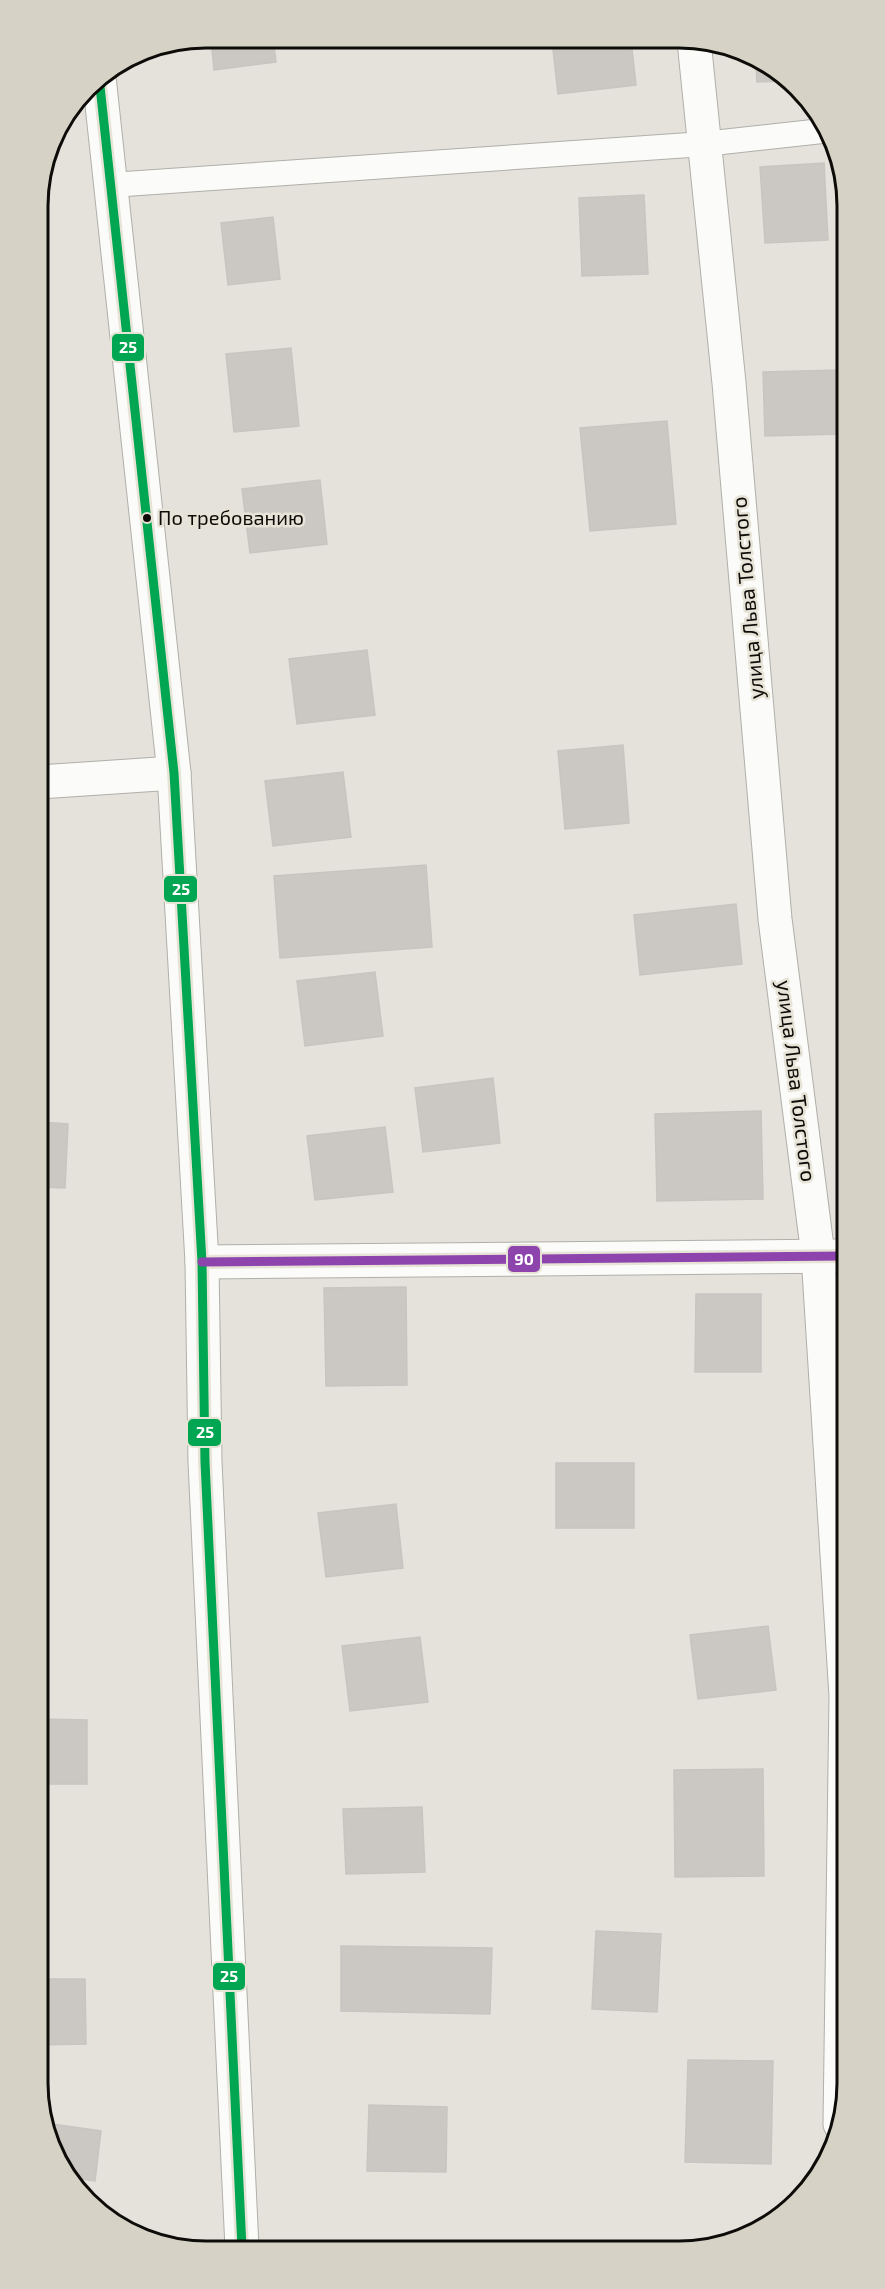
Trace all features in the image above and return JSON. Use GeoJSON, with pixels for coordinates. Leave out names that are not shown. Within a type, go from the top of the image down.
{"type":"FeatureCollection","features":[{"type":"Feature","properties":{"kind":"street","name":"улица Льва Толстого"},"geometry":{"type":"LineString","coordinates":[[695,49],[729,383],[776,920],[832,1255],[837,1412]]}},
{"type":"Feature","properties":{"kind":"street"},"geometry":{"type":"LineString","coordinates":[[100,89],[174,772],[202,1262],[205,1462],[242,2241]]}},
{"type":"Feature","properties":{"kind":"street"},"geometry":{"type":"LineString","coordinates":[[48,781],[174,772]]}},
{"type":"Feature","properties":{"kind":"street"},"geometry":{"type":"LineString","coordinates":[[202,1262],[832,1255]]}},
{"type":"Feature","properties":{"kind":"lane"},"geometry":{"type":"LineString","coordinates":[[111,185],[704,144],[818,131]]}},
{"type":"Feature","properties":{"kind":"building"},"geometry":{"type":"Polygon","coordinates":[[[212,48],[274,48],[276,62],[214,70],[212,48]]]}},
{"type":"Feature","properties":{"kind":"building"},"geometry":{"type":"Polygon","coordinates":[[[553,48],[632,48],[636,85],[558,94],[553,48]]]}},
{"type":"Feature","properties":{"kind":"building"},"geometry":{"type":"Polygon","coordinates":[[[756,68],[775,81],[757,82],[756,68]]]}},
{"type":"Feature","properties":{"kind":"building"},"geometry":{"type":"Polygon","coordinates":[[[824,163],[828,240],[765,243],[760,167],[824,163]]]}},
{"type":"Feature","properties":{"kind":"building"},"geometry":{"type":"Polygon","coordinates":[[[644,195],[648,274],[582,276],[579,198],[644,195]]]}},
{"type":"Feature","properties":{"kind":"building"},"geometry":{"type":"Polygon","coordinates":[[[273,217],[280,279],[228,285],[221,223],[273,217]]]}},
{"type":"Feature","properties":{"kind":"building"},"geometry":{"type":"Polygon","coordinates":[[[291,348],[299,426],[234,432],[226,354],[291,348]]]}},
{"type":"Feature","properties":{"kind":"building"},"geometry":{"type":"Polygon","coordinates":[[[837,370],[837,434],[765,436],[763,372],[837,370]]]}},
{"type":"Feature","properties":{"kind":"building"},"geometry":{"type":"Polygon","coordinates":[[[667,421],[676,524],[590,531],[580,428],[667,421]]]}},
{"type":"Feature","properties":{"kind":"building"},"geometry":{"type":"Polygon","coordinates":[[[320,480],[327,544],[250,553],[242,489],[320,480]]]}},
{"type":"Feature","properties":{"kind":"building"},"geometry":{"type":"Polygon","coordinates":[[[367,650],[375,715],[297,724],[289,659],[367,650]]]}},
{"type":"Feature","properties":{"kind":"building"},"geometry":{"type":"Polygon","coordinates":[[[623,745],[629,823],[565,829],[558,751],[623,745]]]}},
{"type":"Feature","properties":{"kind":"building"},"geometry":{"type":"Polygon","coordinates":[[[343,772],[351,837],[273,846],[265,781],[343,772]]]}},
{"type":"Feature","properties":{"kind":"building"},"geometry":{"type":"Polygon","coordinates":[[[426,865],[432,947],[280,958],[274,876],[426,865]]]}},
{"type":"Feature","properties":{"kind":"building"},"geometry":{"type":"Polygon","coordinates":[[[736,904],[742,964],[640,975],[634,915],[736,904]]]}},
{"type":"Feature","properties":{"kind":"building"},"geometry":{"type":"Polygon","coordinates":[[[375,972],[383,1036],[305,1046],[297,981],[375,972]]]}},
{"type":"Feature","properties":{"kind":"building"},"geometry":{"type":"Polygon","coordinates":[[[493,1078],[500,1143],[423,1152],[415,1088],[493,1078]]]}},
{"type":"Feature","properties":{"kind":"building"},"geometry":{"type":"Polygon","coordinates":[[[761,1111],[763,1199],[657,1201],[655,1114],[761,1111]]]}},
{"type":"Feature","properties":{"kind":"building"},"geometry":{"type":"Polygon","coordinates":[[[48,1123],[68,1124],[65,1188],[48,1187],[48,1123]]]}},
{"type":"Feature","properties":{"kind":"building"},"geometry":{"type":"Polygon","coordinates":[[[385,1127],[393,1192],[315,1200],[307,1136],[385,1127]]]}},
{"type":"Feature","properties":{"kind":"building"},"geometry":{"type":"Polygon","coordinates":[[[406,1287],[407,1385],[326,1386],[324,1288],[406,1287]]]}},
{"type":"Feature","properties":{"kind":"building"},"geometry":{"type":"Polygon","coordinates":[[[696,1294],[761,1294],[761,1372],[695,1372],[696,1294]]]}},
{"type":"Feature","properties":{"kind":"building"},"geometry":{"type":"Polygon","coordinates":[[[556,1463],[634,1463],[634,1528],[556,1528],[556,1463]]]}},
{"type":"Feature","properties":{"kind":"building"},"geometry":{"type":"Polygon","coordinates":[[[396,1504],[403,1568],[326,1577],[318,1513],[396,1504]]]}},
{"type":"Feature","properties":{"kind":"building"},"geometry":{"type":"Polygon","coordinates":[[[768,1626],[776,1690],[698,1699],[690,1635],[768,1626]]]}},
{"type":"Feature","properties":{"kind":"building"},"geometry":{"type":"Polygon","coordinates":[[[420,1637],[428,1702],[350,1711],[342,1646],[420,1637]]]}},
{"type":"Feature","properties":{"kind":"building"},"geometry":{"type":"Polygon","coordinates":[[[48,1719],[87,1720],[87,1784],[48,1784],[48,1719]]]}},
{"type":"Feature","properties":{"kind":"building"},"geometry":{"type":"Polygon","coordinates":[[[763,1769],[764,1876],[675,1877],[674,1770],[763,1769]]]}},
{"type":"Feature","properties":{"kind":"building"},"geometry":{"type":"Polygon","coordinates":[[[422,1807],[425,1872],[346,1874],[343,1809],[422,1807]]]}},
{"type":"Feature","properties":{"kind":"building"},"geometry":{"type":"Polygon","coordinates":[[[596,1931],[661,1934],[657,2012],[592,2009],[596,1931]]]}},
{"type":"Feature","properties":{"kind":"building"},"geometry":{"type":"Polygon","coordinates":[[[341,1946],[492,1948],[490,2014],[341,2011],[341,1946]]]}},
{"type":"Feature","properties":{"kind":"building"},"geometry":{"type":"Polygon","coordinates":[[[48,1979],[85,1979],[86,2044],[48,2045],[48,1979]]]}},
{"type":"Feature","properties":{"kind":"building"},"geometry":{"type":"Polygon","coordinates":[[[688,2060],[773,2061],[771,2164],[685,2162],[688,2060]]]}},
{"type":"Feature","properties":{"kind":"building"},"geometry":{"type":"Polygon","coordinates":[[[369,2105],[447,2107],[446,2172],[367,2171],[369,2105]]]}},
{"type":"Feature","properties":{"kind":"building"},"geometry":{"type":"Polygon","coordinates":[[[54,2124],[101,2131],[95,2181],[81,2179],[75,2171],[64,2153],[54,2124]]]}},
{"type":"Feature","properties":{"kind":"transit line","name":"25"},"geometry":{"type":"LineString","coordinates":[[100,89],[174,773],[202,1262],[205,1462],[242,2241]]}},
{"type":"Feature","properties":{"kind":"transit line","name":"90"},"geometry":{"type":"LineString","coordinates":[[202,1262],[837,1256]]}},
{"type":"Feature","properties":{"kind":"place","name":"По требованию"},"geometry":{"type":"Point","coordinates":[147,518]}}]}
